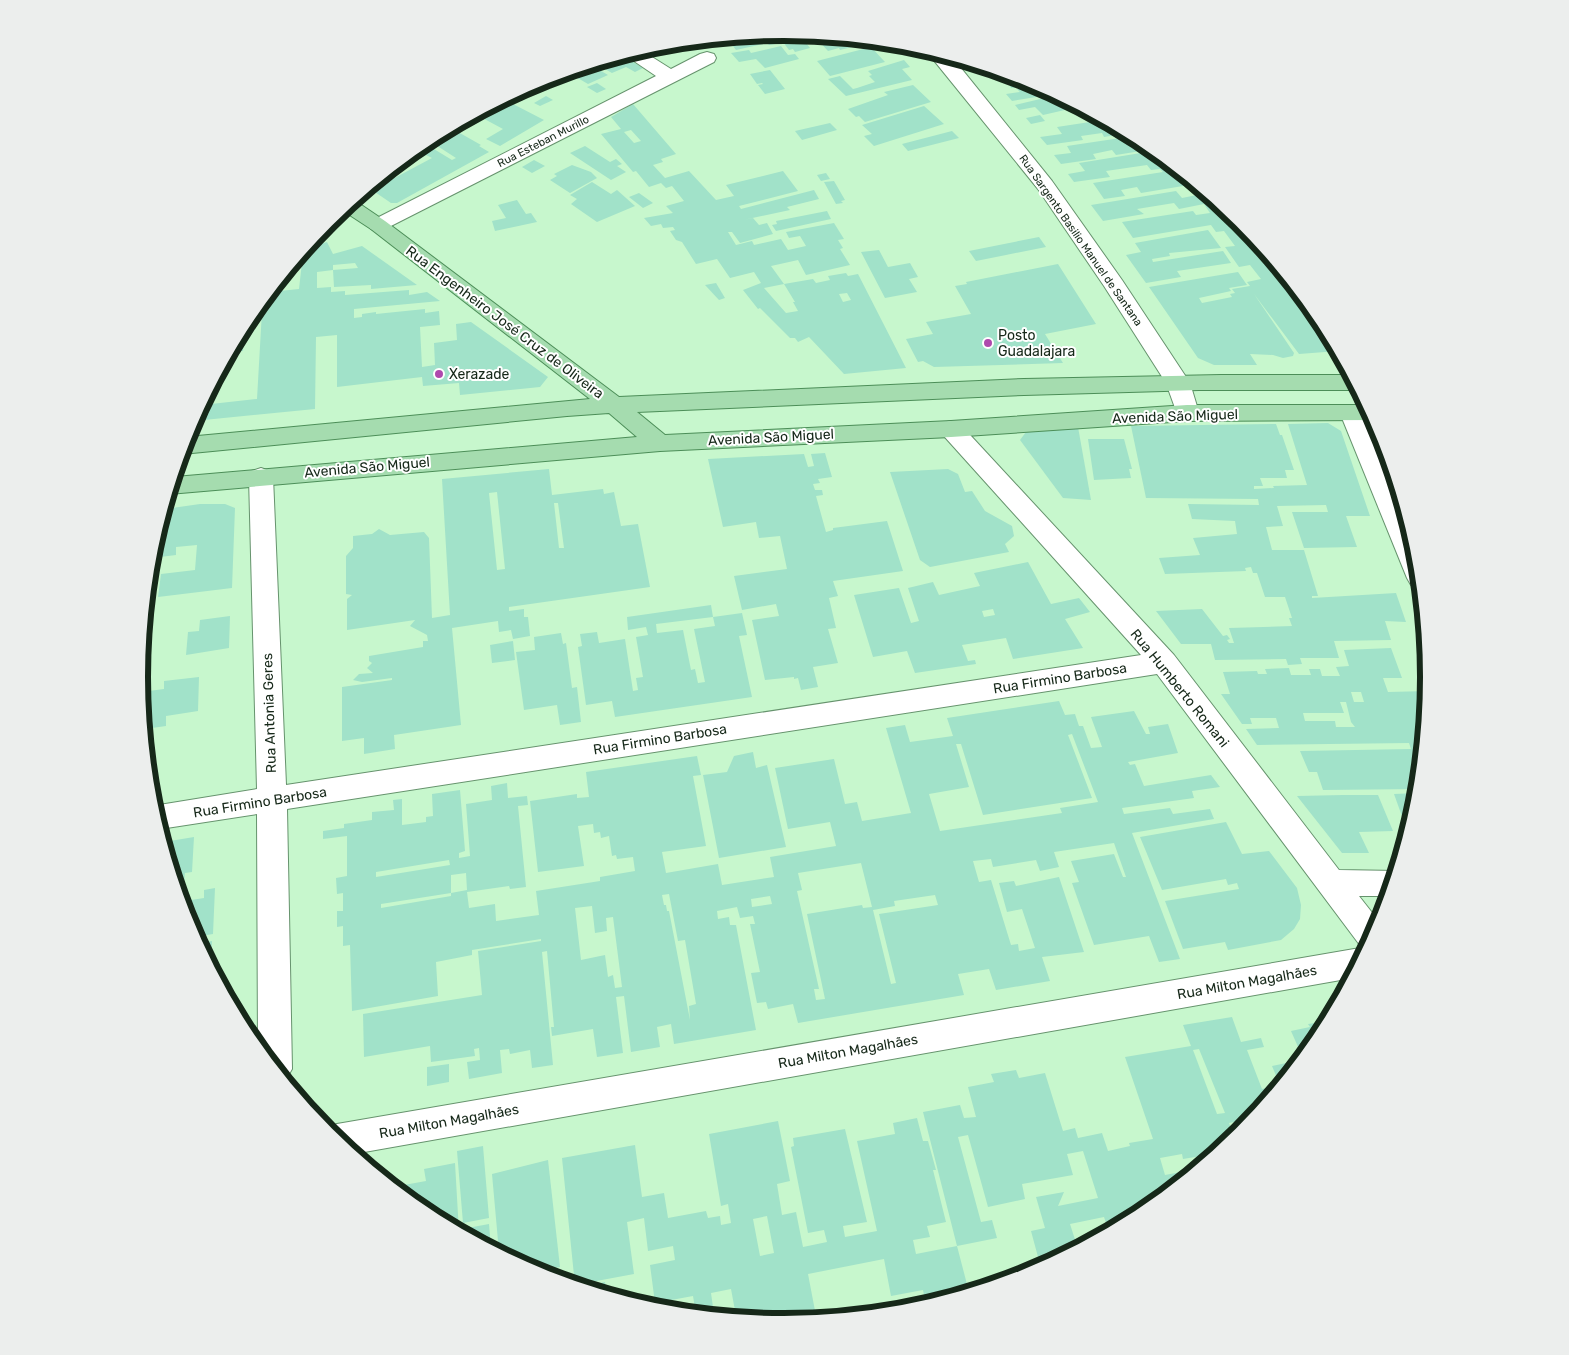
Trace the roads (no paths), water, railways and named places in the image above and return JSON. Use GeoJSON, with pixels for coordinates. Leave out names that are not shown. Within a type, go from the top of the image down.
{"type":"FeatureCollection","features":[{"type":"Feature","properties":{"kind":"main road","name":"Rua Engenheiro José Cruz de Oliveira"},"geometry":{"type":"LineString","coordinates":[[354,209],[378,225],[614,405],[660,443]]}},
{"type":"Feature","properties":{"kind":"main road"},"geometry":{"type":"LineString","coordinates":[[193,445],[614,405],[1178,382],[1349,384]]}},
{"type":"Feature","properties":{"kind":"main road","name":"Avenida São Miguel"},"geometry":{"type":"LineString","coordinates":[[178,485],[660,443],[951,429],[1187,413],[1362,413]]}},
{"type":"Feature","properties":{"kind":"street"},"geometry":{"type":"LineString","coordinates":[[641,58],[670,77]]}},
{"type":"Feature","properties":{"kind":"street","name":"Rua Esteban Murillo"},"geometry":{"type":"LineString","coordinates":[[378,225],[707,58]]}},
{"type":"Feature","properties":{"kind":"street","name":"Rua Sargento Basilio Manuel de Santana"},"geometry":{"type":"LineString","coordinates":[[946,62],[978,99],[1045,185],[1114,285],[1178,382],[1187,413]]}},
{"type":"Feature","properties":{"kind":"street"},"geometry":{"type":"LineString","coordinates":[[1362,413],[1404,531]]}},
{"type":"Feature","properties":{"kind":"street","name":"Rua Humberto Romani"},"geometry":{"type":"LineString","coordinates":[[951,429],[1164,662],[1368,931]]}},
{"type":"Feature","properties":{"kind":"street","name":"Rua Antonia Geres"},"geometry":{"type":"LineString","coordinates":[[261,477],[272,800],[275,1058]]}},
{"type":"Feature","properties":{"kind":"street","name":"Rua Firmino Barbosa"},"geometry":{"type":"LineString","coordinates":[[163,816],[1164,662]]}},
{"type":"Feature","properties":{"kind":"street"},"geometry":{"type":"LineString","coordinates":[[1332,883],[1387,883]]}},
{"type":"Feature","properties":{"kind":"street","name":"Rua Milton Magalhães"},"geometry":{"type":"LineString","coordinates":[[347,1138],[1353,963]]}},
{"type":"Feature","properties":{"kind":"place","name":"Posto Guadalajara"},"geometry":{"type":"Point","coordinates":[988,343]}},
{"type":"Feature","properties":{"kind":"place","name":"Xerazade"},"geometry":{"type":"Point","coordinates":[439,374]}}]}
